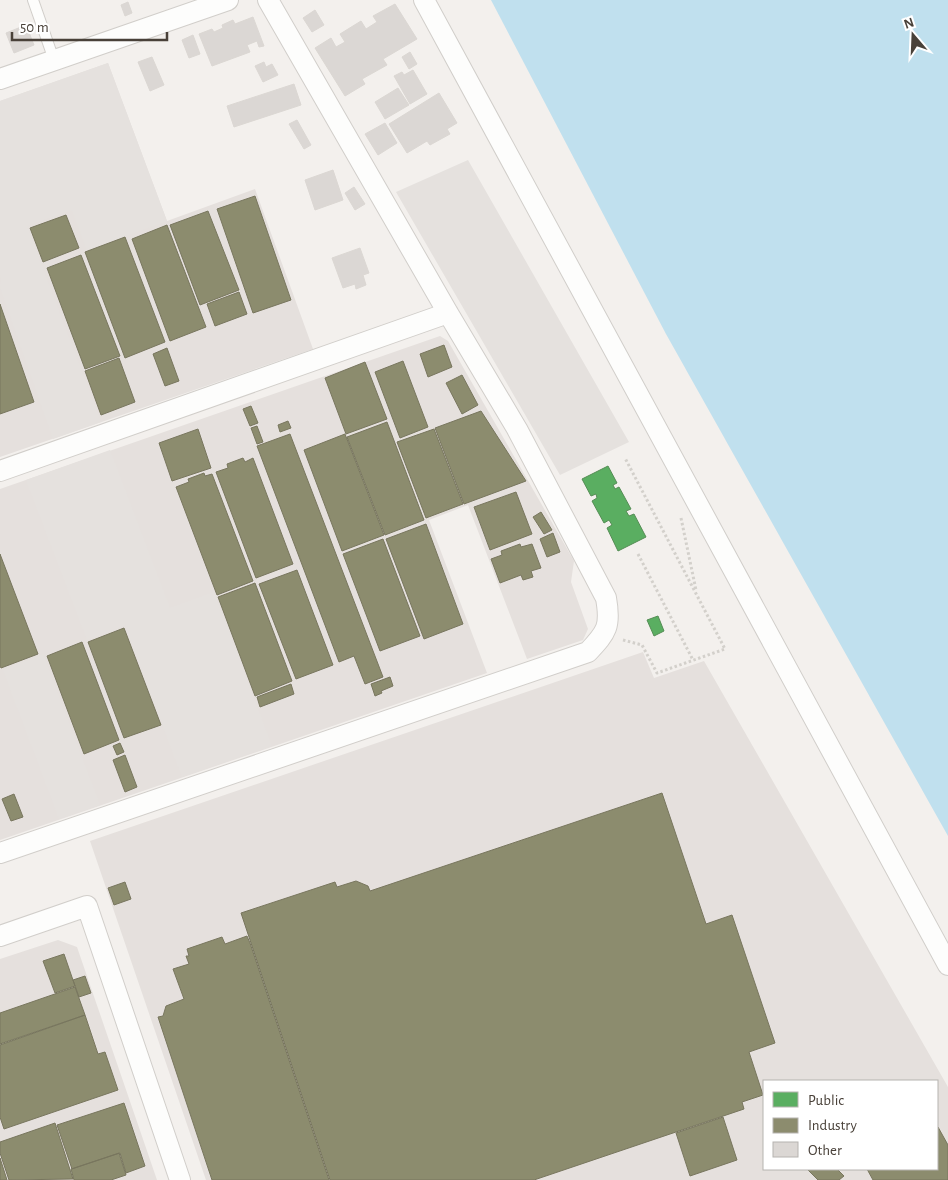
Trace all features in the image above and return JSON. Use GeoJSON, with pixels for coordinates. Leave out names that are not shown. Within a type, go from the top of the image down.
{"type":"FeatureCollection","features":[{"type":"Feature","properties":{"kind":"street"},"geometry":{"type":"LineString","coordinates":[[0,79],[228,0]]}},
{"type":"Feature","properties":{"kind":"street"},"geometry":{"type":"LineString","coordinates":[[0,853],[588,652],[604,636],[610,617],[606,598],[517,429],[268,0]]}},
{"type":"Feature","properties":{"kind":"street"},"geometry":{"type":"LineString","coordinates":[[424,0],[948,965]]}},
{"type":"Feature","properties":{"kind":"street"},"geometry":{"type":"LineString","coordinates":[[0,471],[448,313]]}},
{"type":"Feature","properties":{"kind":"street"},"geometry":{"type":"LineString","coordinates":[[0,936],[87,906],[180,1180]]}},
{"type":"Feature","properties":{"kind":"lane"},"geometry":{"type":"LineString","coordinates":[[33,0],[54,60]]}},
{"type":"Feature","properties":{"kind":"path"},"geometry":{"type":"LineString","coordinates":[[604,636],[642,645],[657,673],[725,649],[625,458]]}},
{"type":"Feature","properties":{"kind":"path"},"geometry":{"type":"LineString","coordinates":[[679,509],[697,596]]}},
{"type":"Feature","properties":{"kind":"path"},"geometry":{"type":"LineString","coordinates":[[638,554],[694,660]]}},
{"type":"Feature","properties":{"kind":"shaded area"},"geometry":{"type":"Polygon","coordinates":[[[108,63],[167,221],[255,189],[313,349],[0,457],[0,101],[108,63]]]}},
{"type":"Feature","properties":{"kind":"shaded area"},"geometry":{"type":"Polygon","coordinates":[[[108,63],[167,221],[87,250],[72,210],[27,226],[101,422],[53,439],[0,287],[0,101],[108,63]]]}},
{"type":"Feature","properties":{"kind":"shaded area"},"geometry":{"type":"Polygon","coordinates":[[[468,160],[629,442],[560,475],[396,192],[468,160]]]}},
{"type":"Feature","properties":{"kind":"shaded area"},"geometry":{"type":"Polygon","coordinates":[[[440,336],[448,341],[574,561],[571,582],[588,629],[583,640],[527,659],[468,505],[429,520],[487,673],[0,840],[0,489],[440,336]]]}},
{"type":"Feature","properties":{"kind":"shaded area"},"geometry":{"type":"Polygon","coordinates":[[[110,450],[170,608],[214,592],[272,746],[182,777],[125,626],[87,640],[26,480],[110,450]]]}},
{"type":"Feature","properties":{"kind":"shaded area"},"geometry":{"type":"Polygon","coordinates":[[[643,652],[654,678],[704,661],[948,1087],[948,1180],[206,1180],[90,841],[643,652]]]}},
{"type":"Feature","properties":{"kind":"shaded area"},"geometry":{"type":"Polygon","coordinates":[[[43,654],[100,805],[59,819],[3,670],[43,654]]]}},
{"type":"Feature","properties":{"kind":"shaded area"},"geometry":{"type":"Polygon","coordinates":[[[58,940],[77,947],[157,1180],[0,1180],[0,959],[58,940]]]}},
{"type":"Feature","properties":{"kind":"water"},"geometry":{"type":"Polygon","coordinates":[[[491,0],[948,0],[948,836],[666,334],[491,0]]]}},
{"type":"Feature","properties":{"kind":"building: Public"},"geometry":{"type":"Polygon","coordinates":[[[608,466],[617,483],[613,485],[615,489],[619,487],[631,509],[626,511],[629,516],[634,514],[646,537],[618,551],[607,528],[612,525],[609,520],[604,523],[592,501],[597,498],[596,494],[591,496],[582,479],[608,466]]]}},
{"type":"Feature","properties":{"kind":"building: Public"},"geometry":{"type":"Polygon","coordinates":[[[658,616],[664,631],[654,636],[647,620],[658,616]]]}},
{"type":"Feature","properties":{"kind":"building: Industry"},"geometry":{"type":"Polygon","coordinates":[[[255,196],[291,300],[253,313],[217,209],[255,196]]]}},
{"type":"Feature","properties":{"kind":"building: Industry"},"geometry":{"type":"Polygon","coordinates":[[[208,211],[239,290],[200,305],[170,225],[208,211]]]}},
{"type":"Feature","properties":{"kind":"building: Industry"},"geometry":{"type":"Polygon","coordinates":[[[66,215],[79,248],[43,262],[30,228],[66,215]]]}},
{"type":"Feature","properties":{"kind":"building: Industry"},"geometry":{"type":"Polygon","coordinates":[[[167,225],[206,327],[170,341],[132,239],[167,225]]]}},
{"type":"Feature","properties":{"kind":"building: Industry"},"geometry":{"type":"Polygon","coordinates":[[[125,237],[165,342],[125,358],[85,252],[125,237]]]}},
{"type":"Feature","properties":{"kind":"building: Industry"},"geometry":{"type":"Polygon","coordinates":[[[81,255],[120,356],[85,369],[47,268],[81,255]]]}},
{"type":"Feature","properties":{"kind":"building: Industry"},"geometry":{"type":"Polygon","coordinates":[[[239,292],[247,314],[215,326],[207,304],[239,292]]]}},
{"type":"Feature","properties":{"kind":"building: Industry"},"geometry":{"type":"Polygon","coordinates":[[[0,304],[34,402],[0,414],[0,304]]]}},
{"type":"Feature","properties":{"kind":"building: Industry"},"geometry":{"type":"Polygon","coordinates":[[[444,345],[452,367],[428,377],[420,354],[444,345]]]}},
{"type":"Feature","properties":{"kind":"building: Industry"},"geometry":{"type":"Polygon","coordinates":[[[167,348],[179,381],[165,386],[153,354],[167,348]]]}},
{"type":"Feature","properties":{"kind":"building: Industry"},"geometry":{"type":"Polygon","coordinates":[[[119,358],[135,402],[101,415],[85,371],[119,358]]]}},
{"type":"Feature","properties":{"kind":"building: Industry"},"geometry":{"type":"Polygon","coordinates":[[[403,361],[428,427],[400,438],[375,372],[403,361]]]}},
{"type":"Feature","properties":{"kind":"building: Industry"},"geometry":{"type":"Polygon","coordinates":[[[365,362],[387,419],[346,434],[325,378],[365,362]]]}},
{"type":"Feature","properties":{"kind":"building: Industry"},"geometry":{"type":"Polygon","coordinates":[[[462,375],[478,405],[462,414],[446,383],[462,375]]]}},
{"type":"Feature","properties":{"kind":"building: Industry"},"geometry":{"type":"Polygon","coordinates":[[[251,406],[258,423],[250,426],[243,409],[251,406]]]}},
{"type":"Feature","properties":{"kind":"building: Industry"},"geometry":{"type":"Polygon","coordinates":[[[481,411],[526,481],[464,504],[435,428],[481,411]]]}},
{"type":"Feature","properties":{"kind":"building: Industry"},"geometry":{"type":"Polygon","coordinates":[[[288,421],[291,428],[280,432],[278,425],[288,421]]]}},
{"type":"Feature","properties":{"kind":"building: Industry"},"geometry":{"type":"Polygon","coordinates":[[[387,422],[424,520],[385,535],[347,437],[387,422]]]}},
{"type":"Feature","properties":{"kind":"building: Industry"},"geometry":{"type":"Polygon","coordinates":[[[257,426],[263,442],[257,444],[251,428],[257,426]]]}},
{"type":"Feature","properties":{"kind":"building: Industry"},"geometry":{"type":"Polygon","coordinates":[[[198,429],[211,468],[172,481],[159,443],[198,429]]]}},
{"type":"Feature","properties":{"kind":"building: Industry"},"geometry":{"type":"Polygon","coordinates":[[[434,429],[463,504],[426,518],[397,442],[434,429]]]}},
{"type":"Feature","properties":{"kind":"building: Industry"},"geometry":{"type":"Polygon","coordinates":[[[290,434],[383,677],[365,684],[354,656],[339,662],[257,446],[290,434]]]}},
{"type":"Feature","properties":{"kind":"building: Industry"},"geometry":{"type":"Polygon","coordinates":[[[345,434],[384,535],[342,551],[304,450],[345,434]]]}},
{"type":"Feature","properties":{"kind":"building: Industry"},"geometry":{"type":"Polygon","coordinates":[[[243,458],[245,462],[253,458],[293,564],[256,578],[216,472],[228,468],[227,464],[243,458]]]}},
{"type":"Feature","properties":{"kind":"building: Industry"},"geometry":{"type":"Polygon","coordinates":[[[204,473],[205,476],[212,474],[253,581],[217,595],[176,487],[189,482],[188,479],[204,473]]]}},
{"type":"Feature","properties":{"kind":"building: Industry"},"geometry":{"type":"Polygon","coordinates":[[[516,492],[532,534],[490,550],[474,507],[516,492]]]}},
{"type":"Feature","properties":{"kind":"building: Industry"},"geometry":{"type":"Polygon","coordinates":[[[541,512],[552,530],[544,534],[533,517],[541,512]]]}},
{"type":"Feature","properties":{"kind":"building: Industry"},"geometry":{"type":"Polygon","coordinates":[[[426,524],[463,624],[424,639],[386,539],[426,524]]]}},
{"type":"Feature","properties":{"kind":"building: Industry"},"geometry":{"type":"Polygon","coordinates":[[[553,533],[560,552],[547,557],[540,539],[553,533]]]}},
{"type":"Feature","properties":{"kind":"building: Industry"},"geometry":{"type":"Polygon","coordinates":[[[383,539],[420,636],[380,651],[343,554],[383,539]]]}},
{"type":"Feature","properties":{"kind":"building: Industry"},"geometry":{"type":"Polygon","coordinates":[[[520,544],[521,547],[532,544],[541,568],[531,571],[533,577],[523,580],[521,575],[500,583],[491,559],[502,555],[501,551],[520,544]]]}},
{"type":"Feature","properties":{"kind":"building: Industry"},"geometry":{"type":"Polygon","coordinates":[[[0,554],[38,654],[1,668],[0,666],[0,554]]]}},
{"type":"Feature","properties":{"kind":"building: Industry"},"geometry":{"type":"Polygon","coordinates":[[[297,570],[333,665],[296,679],[259,584],[297,570]]]}},
{"type":"Feature","properties":{"kind":"building: Industry"},"geometry":{"type":"Polygon","coordinates":[[[255,583],[292,681],[255,696],[218,597],[255,583]]]}},
{"type":"Feature","properties":{"kind":"building: Industry"},"geometry":{"type":"Polygon","coordinates":[[[124,628],[161,725],[124,738],[88,642],[124,628]]]}},
{"type":"Feature","properties":{"kind":"building: Industry"},"geometry":{"type":"Polygon","coordinates":[[[82,642],[119,740],[84,754],[47,656],[82,642]]]}},
{"type":"Feature","properties":{"kind":"building: Industry"},"geometry":{"type":"Polygon","coordinates":[[[390,677],[393,686],[375,696],[371,684],[390,677]]]}},
{"type":"Feature","properties":{"kind":"building: Industry"},"geometry":{"type":"Polygon","coordinates":[[[291,684],[294,694],[260,707],[257,697],[291,684]]]}},
{"type":"Feature","properties":{"kind":"building: Industry"},"geometry":{"type":"Polygon","coordinates":[[[120,743],[124,752],[117,755],[113,746],[120,743]]]}},
{"type":"Feature","properties":{"kind":"building: Industry"},"geometry":{"type":"Polygon","coordinates":[[[125,755],[137,787],[125,792],[113,760],[125,755]]]}},
{"type":"Feature","properties":{"kind":"building: Industry"},"geometry":{"type":"Polygon","coordinates":[[[662,793],[706,924],[732,915],[775,1043],[749,1052],[763,1095],[742,1102],[744,1109],[534,1180],[330,1180],[241,913],[335,882],[337,887],[356,881],[368,886],[370,891],[662,793]]]}},
{"type":"Feature","properties":{"kind":"building: Industry"},"geometry":{"type":"Polygon","coordinates":[[[14,794],[23,817],[11,821],[2,799],[14,794]]]}},
{"type":"Feature","properties":{"kind":"building: Industry"},"geometry":{"type":"Polygon","coordinates":[[[125,882],[131,899],[114,905],[108,888],[125,882]]]}},
{"type":"Feature","properties":{"kind":"building: Industry"},"geometry":{"type":"Polygon","coordinates":[[[247,936],[329,1180],[212,1180],[158,1017],[163,1016],[166,1006],[184,999],[173,969],[189,964],[186,956],[189,956],[187,949],[222,937],[225,944],[247,936]]]}},
{"type":"Feature","properties":{"kind":"building: Industry"},"geometry":{"type":"Polygon","coordinates":[[[64,954],[75,986],[55,993],[43,961],[64,954]]]}},
{"type":"Feature","properties":{"kind":"building: Industry"},"geometry":{"type":"Polygon","coordinates":[[[85,976],[91,993],[79,997],[73,980],[85,976]]]}},
{"type":"Feature","properties":{"kind":"building: Industry"},"geometry":{"type":"Polygon","coordinates":[[[75,987],[85,1015],[0,1044],[0,1013],[75,987]]]}},
{"type":"Feature","properties":{"kind":"building: Industry"},"geometry":{"type":"Polygon","coordinates":[[[85,1015],[98,1054],[105,1052],[118,1090],[4,1129],[0,1117],[0,1045],[85,1015]]]}},
{"type":"Feature","properties":{"kind":"building: Industry"},"geometry":{"type":"Polygon","coordinates":[[[124,1103],[145,1166],[126,1173],[120,1153],[72,1169],[57,1125],[124,1103]]]}},
{"type":"Feature","properties":{"kind":"building: Industry"},"geometry":{"type":"Polygon","coordinates":[[[723,1117],[737,1160],[690,1176],[676,1133],[723,1117]]]}},
{"type":"Feature","properties":{"kind":"building: Industry"},"geometry":{"type":"Polygon","coordinates":[[[55,1123],[73,1179],[9,1180],[0,1153],[0,1142],[55,1123]]]}},
{"type":"Feature","properties":{"kind":"building: Industry"},"geometry":{"type":"Polygon","coordinates":[[[938,1127],[948,1145],[948,1180],[873,1180],[868,1170],[938,1170],[938,1127]]]}},
{"type":"Feature","properties":{"kind":"building: Industry"},"geometry":{"type":"Polygon","coordinates":[[[119,1153],[126,1175],[111,1180],[74,1180],[71,1169],[119,1153]]]}},
{"type":"Feature","properties":{"kind":"building: Industry"},"geometry":{"type":"Polygon","coordinates":[[[0,1158],[7,1180],[0,1180],[0,1158]]]}},
{"type":"Feature","properties":{"kind":"building: Industry"},"geometry":{"type":"Polygon","coordinates":[[[808,1170],[838,1170],[844,1176],[839,1180],[818,1180],[808,1170]]]}},
{"type":"Feature","properties":{"kind":"building: Other"},"geometry":{"type":"Polygon","coordinates":[[[128,2],[132,13],[125,16],[121,5],[128,2]]]}},
{"type":"Feature","properties":{"kind":"building: Other"},"geometry":{"type":"Polygon","coordinates":[[[395,4],[417,39],[383,59],[387,65],[362,79],[365,84],[345,96],[315,48],[331,38],[336,47],[345,42],[340,34],[361,21],[366,29],[377,22],[373,16],[395,4]]]}},
{"type":"Feature","properties":{"kind":"building: Other"},"geometry":{"type":"Polygon","coordinates":[[[315,10],[324,25],[312,32],[303,18],[315,10]]]}},
{"type":"Feature","properties":{"kind":"building: Other"},"geometry":{"type":"Polygon","coordinates":[[[253,17],[264,46],[259,47],[257,41],[247,45],[250,52],[212,66],[199,34],[212,29],[214,32],[223,28],[222,25],[233,20],[235,24],[253,17]]]}},
{"type":"Feature","properties":{"kind":"building: Other"},"geometry":{"type":"Polygon","coordinates":[[[26,25],[34,45],[14,53],[6,33],[26,25]]]}},
{"type":"Feature","properties":{"kind":"building: Other"},"geometry":{"type":"Polygon","coordinates":[[[193,35],[200,54],[189,58],[182,40],[193,35]]]}},
{"type":"Feature","properties":{"kind":"building: Other"},"geometry":{"type":"Polygon","coordinates":[[[410,52],[417,64],[409,69],[402,57],[410,52]]]}},
{"type":"Feature","properties":{"kind":"building: Other"},"geometry":{"type":"Polygon","coordinates":[[[152,57],[164,85],[150,91],[138,62],[152,57]]]}},
{"type":"Feature","properties":{"kind":"building: Other"},"geometry":{"type":"Polygon","coordinates":[[[264,62],[266,67],[272,64],[278,75],[263,82],[255,66],[264,62]]]}},
{"type":"Feature","properties":{"kind":"building: Other"},"geometry":{"type":"Polygon","coordinates":[[[413,70],[427,94],[410,104],[394,76],[402,72],[404,75],[413,70]]]}},
{"type":"Feature","properties":{"kind":"building: Other"},"geometry":{"type":"Polygon","coordinates":[[[294,84],[301,105],[234,127],[227,106],[294,84]]]}},
{"type":"Feature","properties":{"kind":"building: Other"},"geometry":{"type":"Polygon","coordinates":[[[398,88],[409,105],[385,119],[375,102],[398,88]]]}},
{"type":"Feature","properties":{"kind":"building: Other"},"geometry":{"type":"Polygon","coordinates":[[[439,93],[457,123],[447,129],[450,134],[430,145],[427,141],[407,153],[389,124],[439,93]]]}},
{"type":"Feature","properties":{"kind":"building: Other"},"geometry":{"type":"Polygon","coordinates":[[[297,120],[311,145],[304,149],[289,124],[297,120]]]}},
{"type":"Feature","properties":{"kind":"building: Other"},"geometry":{"type":"Polygon","coordinates":[[[385,123],[397,143],[378,155],[365,134],[385,123]]]}},
{"type":"Feature","properties":{"kind":"building: Other"},"geometry":{"type":"Polygon","coordinates":[[[333,170],[343,200],[315,210],[305,180],[333,170]]]}},
{"type":"Feature","properties":{"kind":"building: Other"},"geometry":{"type":"Polygon","coordinates":[[[354,187],[365,204],[355,210],[345,193],[354,187]]]}},
{"type":"Feature","properties":{"kind":"building: Other"},"geometry":{"type":"Polygon","coordinates":[[[360,248],[369,273],[363,275],[366,285],[356,289],[355,284],[343,288],[332,258],[360,248]]]}}]}
